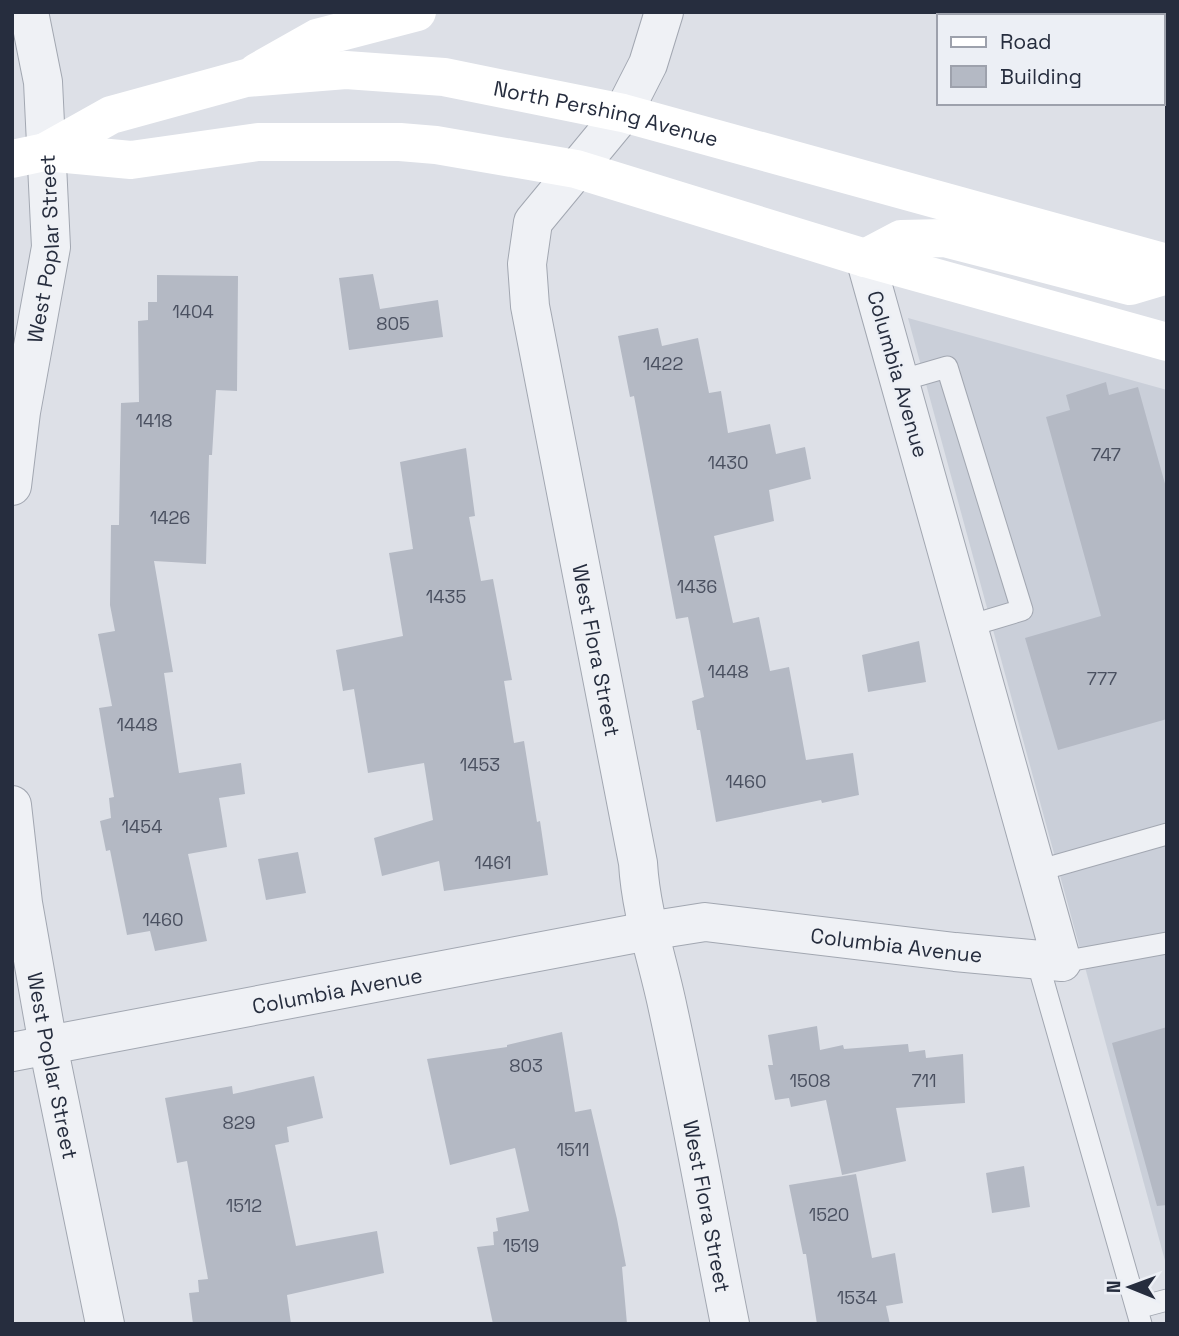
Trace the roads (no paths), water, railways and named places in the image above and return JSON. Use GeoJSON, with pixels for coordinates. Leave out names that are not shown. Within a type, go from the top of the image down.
{"type":"FeatureCollection","features":[{"type":"Feature","properties":{"kind":"main road"},"geometry":{"type":"LineString","coordinates":[[246,78],[317,38],[417,12]]}},
{"type":"Feature","properties":{"kind":"main road","name":"North Pershing Avenue"},"geometry":{"type":"LineString","coordinates":[[29,156],[111,115],[246,78],[346,70],[444,77],[622,113],[1167,263]]}},
{"type":"Feature","properties":{"kind":"main road"},"geometry":{"type":"LineString","coordinates":[[29,156],[131,160],[258,142],[400,142],[436,145],[576,169],[865,258],[1167,342]]}},
{"type":"Feature","properties":{"kind":"main road"},"geometry":{"type":"LineString","coordinates":[[865,258],[901,239],[945,238],[1130,286],[1167,275]]}},
{"type":"Feature","properties":{"kind":"street","name":"West Poplar Street"},"geometry":{"type":"LineString","coordinates":[[12,486],[21,412],[51,247],[29,156],[43,82],[29,12]]}},
{"type":"Feature","properties":{"kind":"street","name":"West Flora Street"},"geometry":{"type":"LineString","coordinates":[[664,12],[649,64],[622,113],[533,222],[527,264],[530,306],[638,863],[639,888],[668,1006],[730,1324]]}},
{"type":"Feature","properties":{"kind":"street","name":"Columbia Avenue"},"geometry":{"type":"LineString","coordinates":[[30,1048],[705,922],[1050,961],[1037,871],[865,258]]}},
{"type":"Feature","properties":{"kind":"street","name":"West Poplar Street"},"geometry":{"type":"LineString","coordinates":[[12,805],[23,903],[30,1048],[105,1324]]}},
{"type":"Feature","properties":{"kind":"lane"},"geometry":{"type":"LineString","coordinates":[[899,381],[947,367],[1022,610],[968,626]]}},
{"type":"Feature","properties":{"kind":"lane"},"geometry":{"type":"LineString","coordinates":[[1037,871],[1167,834]]}},
{"type":"Feature","properties":{"kind":"lane"},"geometry":{"type":"LineString","coordinates":[[1167,943],[1050,961],[1139,1316],[1167,1300]]}}]}
